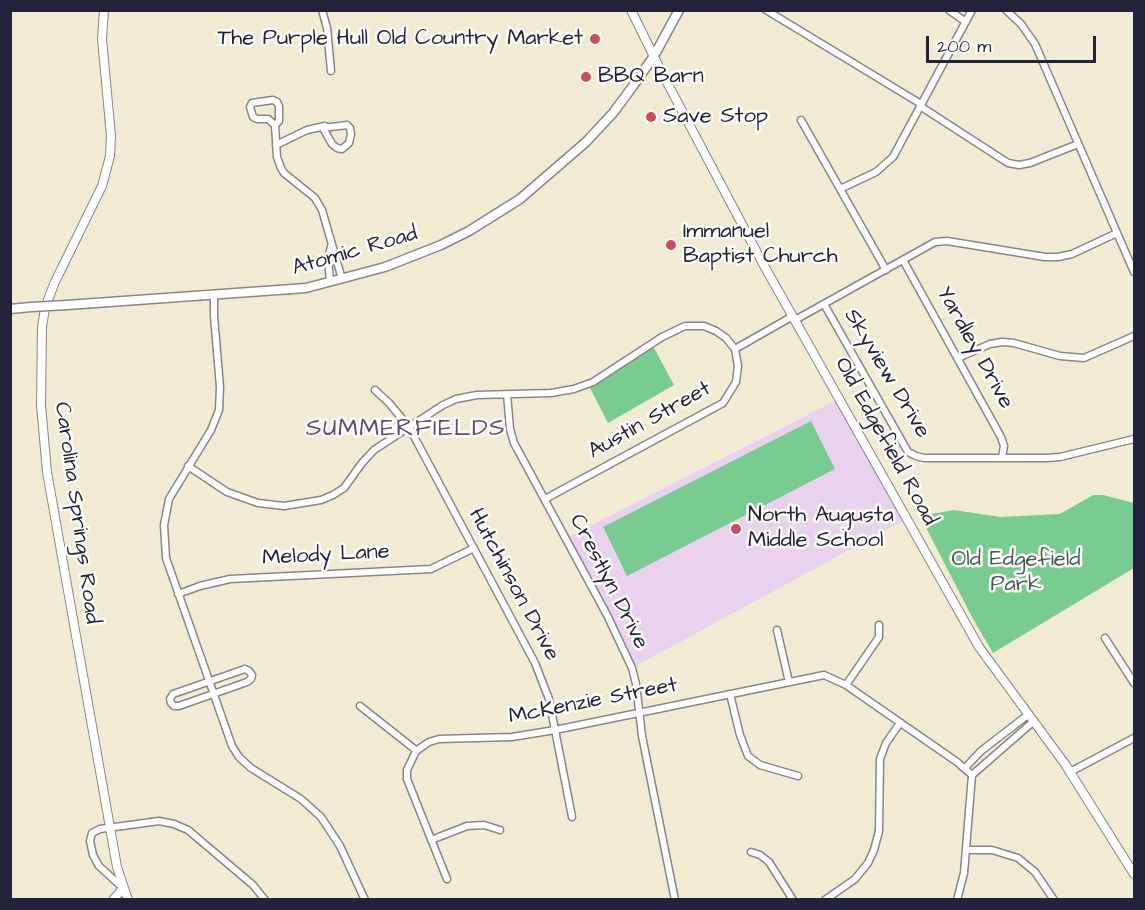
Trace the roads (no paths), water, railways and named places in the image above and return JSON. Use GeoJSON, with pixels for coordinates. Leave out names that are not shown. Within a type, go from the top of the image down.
{"type":"FeatureCollection","features":[{"type":"Feature","properties":{"kind":"main road","name":"Atomic Road"},"geometry":{"type":"LineString","coordinates":[[10,309],[306,288],[402,261],[434,249],[469,231],[520,199],[550,175],[597,131],[617,108],[654,56],[678,10]]}},
{"type":"Feature","properties":{"kind":"street","name":"Carolina Springs Road"},"geometry":{"type":"LineString","coordinates":[[104,10],[102,45],[111,136],[108,166],[102,186],[47,301],[42,327],[40,381],[42,434],[47,472],[110,828],[123,888],[128,900]]}},
{"type":"Feature","properties":{"kind":"street"},"geometry":{"type":"LineString","coordinates":[[322,10],[327,28],[331,71]]}},
{"type":"Feature","properties":{"kind":"street","name":"Old Edgefield Road"},"geometry":{"type":"LineString","coordinates":[[631,10],[794,318],[980,650],[1070,772],[1134,874]]}},
{"type":"Feature","properties":{"kind":"street"},"geometry":{"type":"LineString","coordinates":[[766,10],[920,105],[1008,163],[1019,165],[1030,163],[1078,144]]}},
{"type":"Feature","properties":{"kind":"street"},"geometry":{"type":"LineString","coordinates":[[949,10],[966,22]]}},
{"type":"Feature","properties":{"kind":"street"},"geometry":{"type":"LineString","coordinates":[[840,189],[876,172],[888,163],[897,151],[972,10]]}},
{"type":"Feature","properties":{"kind":"street"},"geometry":{"type":"LineString","coordinates":[[1006,10],[1031,37],[1134,272]]}},
{"type":"Feature","properties":{"kind":"street"},"geometry":{"type":"LineString","coordinates":[[275,125],[268,119],[253,117],[250,107],[252,103],[273,100],[277,102],[279,121],[275,125],[279,162],[284,173],[312,195],[322,210],[342,279]]}},
{"type":"Feature","properties":{"kind":"street"},"geometry":{"type":"LineString","coordinates":[[801,120],[886,270]]}},
{"type":"Feature","properties":{"kind":"street"},"geometry":{"type":"LineString","coordinates":[[276,145],[307,130],[325,126],[345,124],[349,126],[351,134],[347,146],[340,149],[334,147],[326,135],[323,128],[325,126]]}},
{"type":"Feature","properties":{"kind":"street"},"geometry":{"type":"LineString","coordinates":[[188,466],[227,492],[243,499],[267,505],[292,505],[321,500],[339,492],[368,456],[409,427],[456,399],[470,395],[551,393],[584,386],[669,333],[685,326],[710,328],[726,338],[735,349],[824,304],[931,244],[947,241],[1045,257],[1059,257],[1072,254],[1117,233]]}},
{"type":"Feature","properties":{"kind":"street"},"geometry":{"type":"LineString","coordinates":[[330,281],[328,260],[331,243]]}},
{"type":"Feature","properties":{"kind":"street","name":"Yardley Drive"},"geometry":{"type":"LineString","coordinates":[[903,260],[1002,437],[1004,446],[1002,457]]}},
{"type":"Feature","properties":{"kind":"street"},"geometry":{"type":"LineString","coordinates":[[214,294],[220,387],[219,410],[211,430],[169,499],[164,525],[166,558],[232,746],[257,773],[301,799],[321,818],[340,846],[365,900]]}},
{"type":"Feature","properties":{"kind":"street","name":"Skyview Drive"},"geometry":{"type":"LineString","coordinates":[[824,304],[908,452],[924,458],[1060,457],[1134,439]]}},
{"type":"Feature","properties":{"kind":"street"},"geometry":{"type":"LineString","coordinates":[[958,358],[990,344],[1002,342],[1014,343],[1060,356],[1084,358],[1134,336]]}},
{"type":"Feature","properties":{"kind":"street","name":"Austin Street"},"geometry":{"type":"LineString","coordinates":[[545,499],[723,403],[737,378],[738,360],[735,349]]}},
{"type":"Feature","properties":{"kind":"street","name":"Hutchinson Drive"},"geometry":{"type":"LineString","coordinates":[[375,390],[409,427],[540,675],[549,699],[572,817]]}},
{"type":"Feature","properties":{"kind":"street","name":"Crestlyn Drive"},"geometry":{"type":"LineString","coordinates":[[507,394],[511,436],[607,615],[632,668],[636,684],[638,713],[675,900]]}},
{"type":"Feature","properties":{"kind":"street","name":"Melody Lane"},"geometry":{"type":"LineString","coordinates":[[178,594],[230,579],[431,569],[474,548]]}},
{"type":"Feature","properties":{"kind":"street"},"geometry":{"type":"LineString","coordinates":[[846,685],[879,637],[879,625]]}},
{"type":"Feature","properties":{"kind":"street"},"geometry":{"type":"LineString","coordinates":[[777,630],[789,682]]}},
{"type":"Feature","properties":{"kind":"street"},"geometry":{"type":"LineString","coordinates":[[1105,638],[1134,683]]}},
{"type":"Feature","properties":{"kind":"street"},"geometry":{"type":"LineString","coordinates":[[243,669],[248,669],[252,675],[247,682],[177,707],[172,705],[170,701],[173,694],[208,681],[243,669]]}},
{"type":"Feature","properties":{"kind":"street","name":"McKenzie Street"},"geometry":{"type":"LineString","coordinates":[[417,751],[429,742],[439,739],[512,737],[555,730],[825,675],[846,685],[972,775]]}},
{"type":"Feature","properties":{"kind":"street"},"geometry":{"type":"LineString","coordinates":[[730,694],[740,735],[748,756],[760,765],[798,776]]}},
{"type":"Feature","properties":{"kind":"street"},"geometry":{"type":"LineString","coordinates":[[360,706],[417,751],[409,766],[407,779],[447,879]]}},
{"type":"Feature","properties":{"kind":"street"},"geometry":{"type":"LineString","coordinates":[[965,768],[981,751],[1029,714]]}},
{"type":"Feature","properties":{"kind":"street"},"geometry":{"type":"LineString","coordinates":[[957,900],[964,873],[972,775],[1034,721]]}},
{"type":"Feature","properties":{"kind":"street"},"geometry":{"type":"LineString","coordinates":[[825,900],[855,879],[868,863],[874,850],[879,831],[880,759],[886,743],[900,723]]}},
{"type":"Feature","properties":{"kind":"street"},"geometry":{"type":"LineString","coordinates":[[1070,772],[1134,738]]}},
{"type":"Feature","properties":{"kind":"street"},"geometry":{"type":"LineString","coordinates":[[113,900],[123,888],[99,866],[93,855],[90,841],[92,833],[149,821],[182,826],[253,885],[265,900]]}},
{"type":"Feature","properties":{"kind":"street"},"geometry":{"type":"LineString","coordinates":[[431,840],[467,826],[484,825],[500,830]]}},
{"type":"Feature","properties":{"kind":"street"},"geometry":{"type":"LineString","coordinates":[[966,850],[992,850],[1018,858],[1035,872],[1054,900]]}},
{"type":"Feature","properties":{"kind":"street"},"geometry":{"type":"LineString","coordinates":[[751,852],[769,862],[793,900]]}},
{"type":"Feature","properties":{"kind":"place","name":"The Purple Hull Old Country Market"},"geometry":{"type":"Point","coordinates":[595,39]}},
{"type":"Feature","properties":{"kind":"place","name":"BBQ Barn"},"geometry":{"type":"Point","coordinates":[586,77]}},
{"type":"Feature","properties":{"kind":"place","name":"Save Stop"},"geometry":{"type":"Point","coordinates":[651,117]}},
{"type":"Feature","properties":{"kind":"place","name":"Immanuel Baptist Church"},"geometry":{"type":"Point","coordinates":[671,245]}},
{"type":"Feature","properties":{"kind":"place","name":"North Augusta Middle School"},"geometry":{"type":"Point","coordinates":[736,529]}},
{"type":"Feature","properties":{"kind":"district","name":"SUMMERFIELDS"},"geometry":{"type":"Point","coordinates":[406,430]}},
{"type":"Feature","properties":{"kind":"park label","name":"Old Edgefield Park"},"geometry":{"type":"Point","coordinates":[1016,572]}}]}
